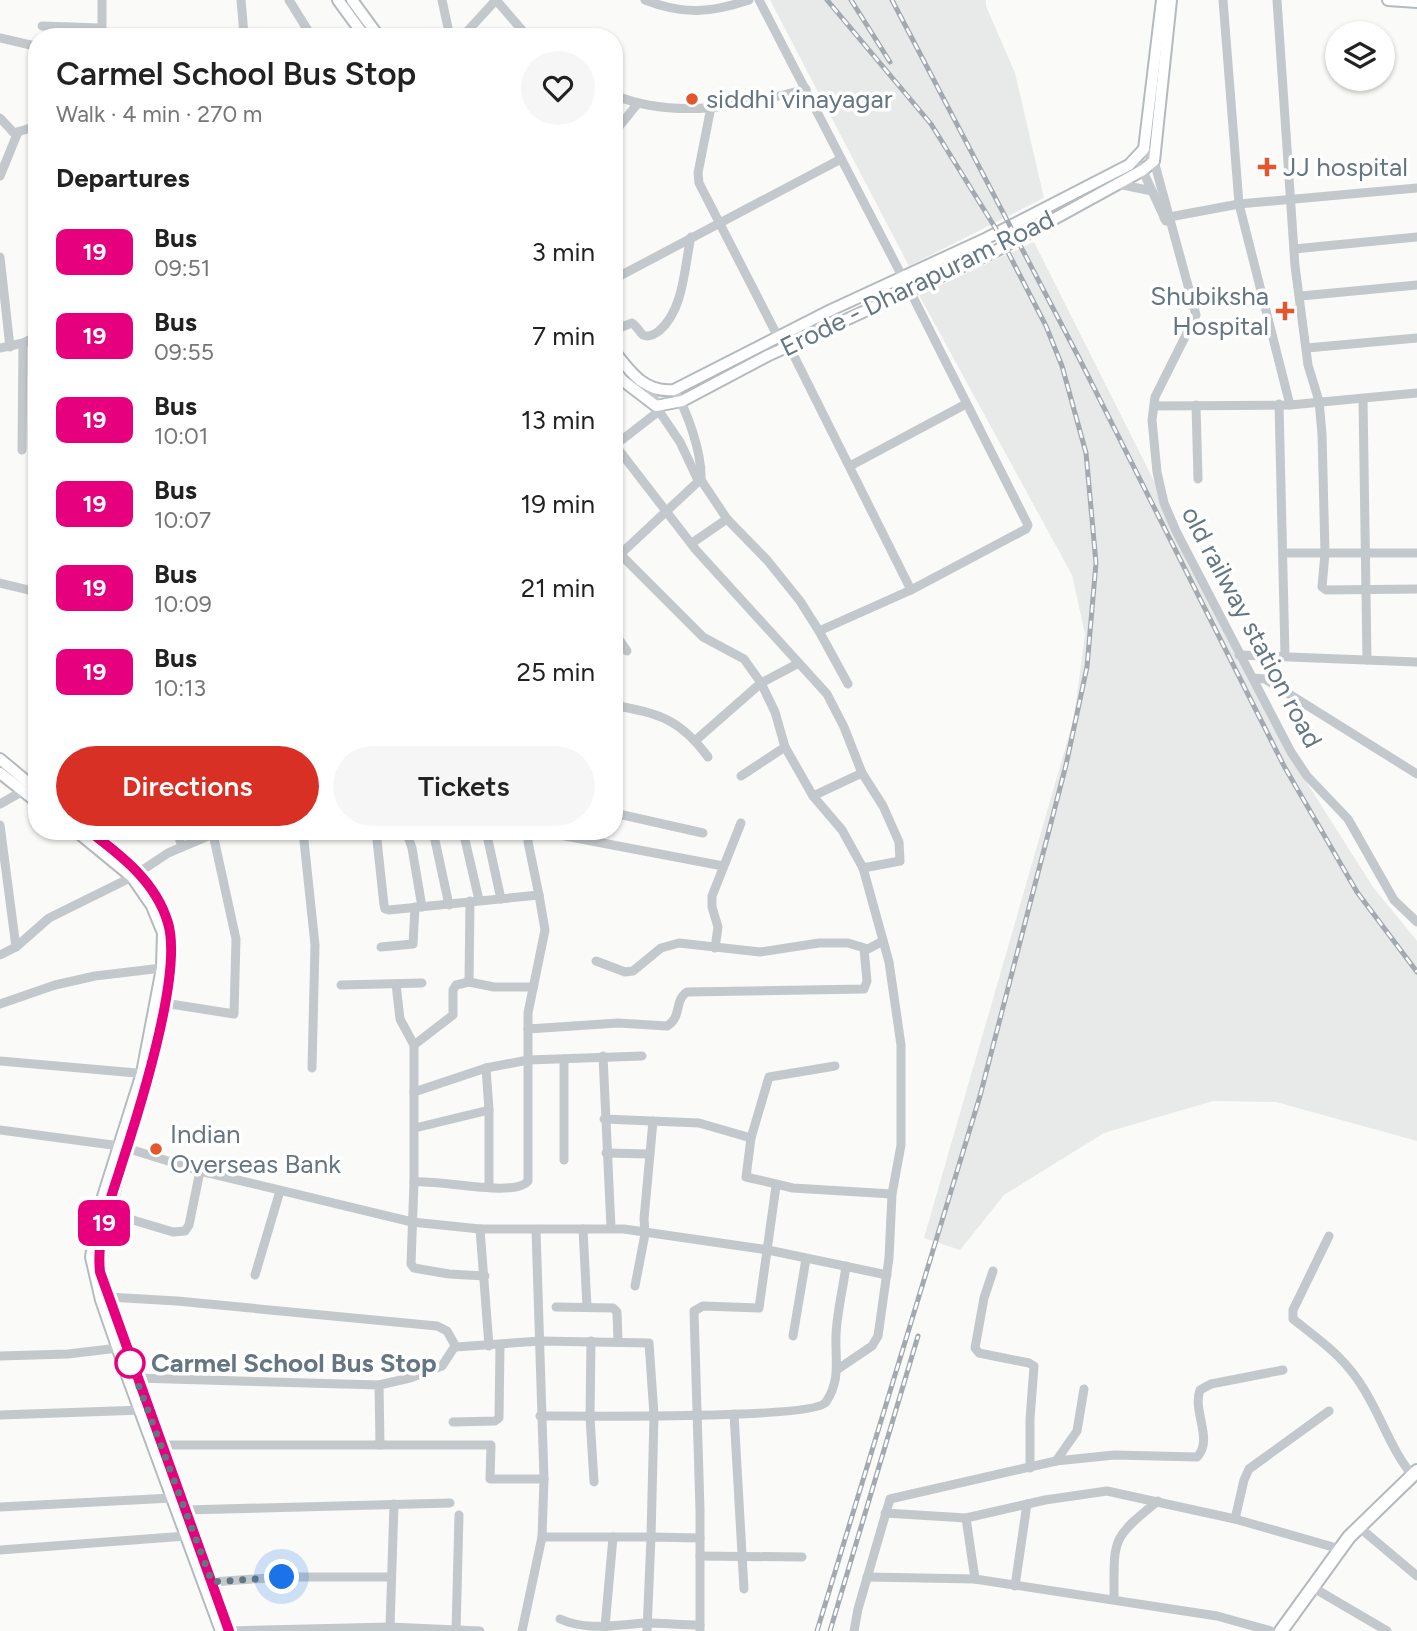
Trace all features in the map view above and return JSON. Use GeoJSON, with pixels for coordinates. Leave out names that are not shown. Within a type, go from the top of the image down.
{"type":"FeatureCollection","features":[{"type":"Feature","properties":{"kind":"highway"},"geometry":{"type":"LineString","coordinates":[[1281,1631],[1340,1549],[1415,1473]]}},
{"type":"Feature","properties":{"kind":"main road"},"geometry":{"type":"LineString","coordinates":[[338,0],[358,28]]}},
{"type":"Feature","properties":{"kind":"main road"},"geometry":{"type":"LineString","coordinates":[[352,0],[372,28]]}},
{"type":"Feature","properties":{"kind":"main road"},"geometry":{"type":"LineString","coordinates":[[1144,149],[1162,0]]}},
{"type":"Feature","properties":{"kind":"main road"},"geometry":{"type":"LineString","coordinates":[[1154,161],[1171,0]]}},
{"type":"Feature","properties":{"kind":"main road"},"geometry":{"type":"LineString","coordinates":[[1388,0],[1417,2]]}},
{"type":"Feature","properties":{"kind":"main road","name":"Erode - Dharapuram Road"},"geometry":{"type":"LineString","coordinates":[[674,390],[778,337],[987,238],[1134,160],[1144,149]]}},
{"type":"Feature","properties":{"kind":"main road","name":"Erode - Dharapuram Road"},"geometry":{"type":"LineString","coordinates":[[657,408],[682,401],[789,346],[993,253],[1143,170],[1154,161]]}},
{"type":"Feature","properties":{"kind":"main road"},"geometry":{"type":"LineString","coordinates":[[623,363],[650,388],[659,391],[674,390]]}},
{"type":"Feature","properties":{"kind":"main road"},"geometry":{"type":"LineString","coordinates":[[623,381],[657,408]]}},
{"type":"Feature","properties":{"kind":"main road"},"geometry":{"type":"LineString","coordinates":[[0,759],[28,782]]}},
{"type":"Feature","properties":{"kind":"main road"},"geometry":{"type":"LineString","coordinates":[[0,773],[28,795]]}},
{"type":"Feature","properties":{"kind":"main road"},"geometry":{"type":"LineString","coordinates":[[88,840],[135,874],[161,924],[162,968],[146,1074]]}},
{"type":"Feature","properties":{"kind":"main road"},"geometry":{"type":"LineString","coordinates":[[99,840],[135,874],[158,901],[168,924],[169,967],[164,1003],[146,1074],[106,1212],[98,1257],[100,1272],[136,1378],[172,1498],[221,1631]]}},
{"type":"Feature","properties":{"kind":"main road"},"geometry":{"type":"LineString","coordinates":[[124,1147],[99,1209],[91,1257],[101,1300],[118,1348],[160,1445],[228,1631]]}},
{"type":"Feature","properties":{"kind":"street"},"geometry":{"type":"LineString","coordinates":[[102,0],[102,28]]}},
{"type":"Feature","properties":{"kind":"street"},"geometry":{"type":"LineString","coordinates":[[242,0],[244,28]]}},
{"type":"Feature","properties":{"kind":"street"},"geometry":{"type":"LineString","coordinates":[[289,0],[306,28]]}},
{"type":"Feature","properties":{"kind":"street"},"geometry":{"type":"LineString","coordinates":[[442,0],[448,28]]}},
{"type":"Feature","properties":{"kind":"street"},"geometry":{"type":"LineString","coordinates":[[470,28],[496,0],[520,28]]}},
{"type":"Feature","properties":{"kind":"street"},"geometry":{"type":"LineString","coordinates":[[645,0],[670,10],[702,12],[749,0]]}},
{"type":"Feature","properties":{"kind":"street"},"geometry":{"type":"LineString","coordinates":[[759,0],[904,278]]}},
{"type":"Feature","properties":{"kind":"street"},"geometry":{"type":"LineString","coordinates":[[1223,0],[1239,204],[1290,405]]}},
{"type":"Feature","properties":{"kind":"street"},"geometry":{"type":"LineString","coordinates":[[1277,0],[1294,249],[1308,365],[1319,401],[1322,434],[1324,589],[1417,589]]}},
{"type":"Feature","properties":{"kind":"street"},"geometry":{"type":"LineString","coordinates":[[43,26],[60,28]]}},
{"type":"Feature","properties":{"kind":"street"},"geometry":{"type":"LineString","coordinates":[[0,38],[28,44]]}},
{"type":"Feature","properties":{"kind":"street"},"geometry":{"type":"LineString","coordinates":[[623,99],[661,108],[711,107],[761,100],[806,89]]}},
{"type":"Feature","properties":{"kind":"street"},"geometry":{"type":"LineString","coordinates":[[623,122],[638,103]]}},
{"type":"Feature","properties":{"kind":"street"},"geometry":{"type":"LineString","coordinates":[[711,107],[698,173],[699,183],[778,337]]}},
{"type":"Feature","properties":{"kind":"street"},"geometry":{"type":"LineString","coordinates":[[0,118],[10,131],[28,129]]}},
{"type":"Feature","properties":{"kind":"street"},"geometry":{"type":"LineString","coordinates":[[0,176],[18,132]]}},
{"type":"Feature","properties":{"kind":"street"},"geometry":{"type":"LineString","coordinates":[[1144,149],[1154,161],[1168,220]]}},
{"type":"Feature","properties":{"kind":"street"},"geometry":{"type":"LineString","coordinates":[[623,274],[841,159]]}},
{"type":"Feature","properties":{"kind":"street"},"geometry":{"type":"LineString","coordinates":[[1134,160],[1143,170],[1168,220]]}},
{"type":"Feature","properties":{"kind":"street"},"geometry":{"type":"LineString","coordinates":[[1118,184],[1152,191]]}},
{"type":"Feature","properties":{"kind":"street"},"geometry":{"type":"LineString","coordinates":[[1168,220],[1239,204],[1417,188]]}},
{"type":"Feature","properties":{"kind":"street","name":"old railway station road"},"geometry":{"type":"LineString","coordinates":[[1168,220],[1195,304],[1195,323],[1173,358],[1155,397],[1153,442],[1164,503],[1239,655],[1291,752],[1307,776],[1348,819],[1394,901],[1417,922]]}},
{"type":"Feature","properties":{"kind":"street"},"geometry":{"type":"LineString","coordinates":[[623,326],[632,323],[643,335],[652,335],[670,321],[677,306],[691,237]]}},
{"type":"Feature","properties":{"kind":"street"},"geometry":{"type":"LineString","coordinates":[[1294,249],[1417,237]]}},
{"type":"Feature","properties":{"kind":"street"},"geometry":{"type":"LineString","coordinates":[[0,257],[5,347],[28,340]]}},
{"type":"Feature","properties":{"kind":"street"},"geometry":{"type":"LineString","coordinates":[[1301,296],[1417,285]]}},
{"type":"Feature","properties":{"kind":"street"},"geometry":{"type":"LineString","coordinates":[[820,631],[911,590],[1028,528],[1027,521],[910,291]]}},
{"type":"Feature","properties":{"kind":"street"},"geometry":{"type":"LineString","coordinates":[[1307,348],[1417,338]]}},
{"type":"Feature","properties":{"kind":"street"},"geometry":{"type":"LineString","coordinates":[[22,450],[23,343]]}},
{"type":"Feature","properties":{"kind":"street"},"geometry":{"type":"LineString","coordinates":[[789,346],[911,590]]}},
{"type":"Feature","properties":{"kind":"street"},"geometry":{"type":"LineString","coordinates":[[650,388],[657,408],[698,480],[727,519],[766,560],[820,631],[848,684]]}},
{"type":"Feature","properties":{"kind":"street"},"geometry":{"type":"LineString","coordinates":[[623,552],[698,480],[699,455],[682,401],[674,390]]}},
{"type":"Feature","properties":{"kind":"street"},"geometry":{"type":"LineString","coordinates":[[1154,406],[1290,405],[1416,393],[1417,406]]}},
{"type":"Feature","properties":{"kind":"street"},"geometry":{"type":"LineString","coordinates":[[1363,399],[1367,660]]}},
{"type":"Feature","properties":{"kind":"street"},"geometry":{"type":"LineString","coordinates":[[850,466],[966,404]]}},
{"type":"Feature","properties":{"kind":"street"},"geometry":{"type":"LineString","coordinates":[[1279,404],[1285,655]]}},
{"type":"Feature","properties":{"kind":"street"},"geometry":{"type":"LineString","coordinates":[[1196,405],[1198,479]]}},
{"type":"Feature","properties":{"kind":"street"},"geometry":{"type":"LineString","coordinates":[[623,438],[657,408]]}},
{"type":"Feature","properties":{"kind":"street"},"geometry":{"type":"LineString","coordinates":[[623,455],[692,544],[797,664],[827,694],[844,727],[862,773],[883,806],[899,842],[900,861],[863,868]]}},
{"type":"Feature","properties":{"kind":"street"},"geometry":{"type":"LineString","coordinates":[[692,544],[727,519]]}},
{"type":"Feature","properties":{"kind":"street"},"geometry":{"type":"LineString","coordinates":[[1284,553],[1417,553]]}},
{"type":"Feature","properties":{"kind":"street"},"geometry":{"type":"LineString","coordinates":[[623,563],[703,637],[744,659],[761,683],[775,712],[785,747],[813,796],[842,830],[863,868],[883,941],[894,992],[901,1045],[901,1145],[892,1194],[887,1275],[877,1341],[838,1369]]}},
{"type":"Feature","properties":{"kind":"street"},"geometry":{"type":"LineString","coordinates":[[0,583],[28,590]]}},
{"type":"Feature","properties":{"kind":"street"},"geometry":{"type":"LineString","coordinates":[[623,645],[627,651]]}},
{"type":"Feature","properties":{"kind":"street"},"geometry":{"type":"LineString","coordinates":[[1239,655],[1417,662]]}},
{"type":"Feature","properties":{"kind":"street"},"geometry":{"type":"LineString","coordinates":[[696,740],[761,683],[797,664]]}},
{"type":"Feature","properties":{"kind":"street"},"geometry":{"type":"LineString","coordinates":[[1253,678],[1265,679],[1417,774]]}},
{"type":"Feature","properties":{"kind":"street"},"geometry":{"type":"LineString","coordinates":[[623,708],[662,715],[696,740],[708,757]]}},
{"type":"Feature","properties":{"kind":"street"},"geometry":{"type":"LineString","coordinates":[[741,776],[785,747]]}},
{"type":"Feature","properties":{"kind":"street"},"geometry":{"type":"LineString","coordinates":[[813,796],[862,773]]}},
{"type":"Feature","properties":{"kind":"street"},"geometry":{"type":"LineString","coordinates":[[0,804],[23,791]]}},
{"type":"Feature","properties":{"kind":"street"},"geometry":{"type":"LineString","coordinates":[[623,815],[703,833]]}},
{"type":"Feature","properties":{"kind":"street"},"geometry":{"type":"LineString","coordinates":[[715,948],[718,927],[712,896],[741,823]]}},
{"type":"Feature","properties":{"kind":"street"},"geometry":{"type":"LineString","coordinates":[[0,825],[16,947]]}},
{"type":"Feature","properties":{"kind":"street"},"geometry":{"type":"LineString","coordinates":[[180,840],[183,847]]}},
{"type":"Feature","properties":{"kind":"street"},"geometry":{"type":"LineString","coordinates":[[0,955],[16,947],[49,918],[200,840]]}},
{"type":"Feature","properties":{"kind":"street"},"geometry":{"type":"LineString","coordinates":[[164,1003],[234,1014],[236,939],[217,840]]}},
{"type":"Feature","properties":{"kind":"street"},"geometry":{"type":"LineString","coordinates":[[304,840],[315,945],[312,1068]]}},
{"type":"Feature","properties":{"kind":"street"},"geometry":{"type":"LineString","coordinates":[[377,840],[385,909],[539,895]]}},
{"type":"Feature","properties":{"kind":"street"},"geometry":{"type":"LineString","coordinates":[[381,947],[413,944],[419,907],[409,840]]}},
{"type":"Feature","properties":{"kind":"street"},"geometry":{"type":"LineString","coordinates":[[435,840],[449,905]]}},
{"type":"Feature","properties":{"kind":"street"},"geometry":{"type":"LineString","coordinates":[[465,840],[475,901],[469,982]]}},
{"type":"Feature","properties":{"kind":"street"},"geometry":{"type":"LineString","coordinates":[[488,840],[501,899]]}},
{"type":"Feature","properties":{"kind":"street"},"geometry":{"type":"LineString","coordinates":[[414,1182],[439,1182],[471,1188],[520,1188],[528,1181],[528,1030],[533,987],[545,930],[528,840]]}},
{"type":"Feature","properties":{"kind":"street"},"geometry":{"type":"LineString","coordinates":[[586,840],[723,866]]}},
{"type":"Feature","properties":{"kind":"street"},"geometry":{"type":"LineString","coordinates":[[596,961],[625,972],[633,971],[668,944],[760,952],[806,944],[840,943],[853,944],[864,949],[883,941]]}},
{"type":"Feature","properties":{"kind":"street"},"geometry":{"type":"LineString","coordinates":[[528,1030],[618,1023],[667,1026],[677,1018],[681,996],[690,991],[864,989],[867,981],[864,949]]}},
{"type":"Feature","properties":{"kind":"street"},"geometry":{"type":"LineString","coordinates":[[0,1004],[55,985],[162,968]]}},
{"type":"Feature","properties":{"kind":"street"},"geometry":{"type":"LineString","coordinates":[[414,1045],[450,1020],[454,1013],[454,986],[469,982],[494,987],[533,987]]}},
{"type":"Feature","properties":{"kind":"street"},"geometry":{"type":"LineString","coordinates":[[341,985],[422,983]]}},
{"type":"Feature","properties":{"kind":"street"},"geometry":{"type":"LineString","coordinates":[[396,984],[400,1019],[414,1045],[415,1128],[410,1262],[413,1267],[449,1274],[485,1276]]}},
{"type":"Feature","properties":{"kind":"street"},"geometry":{"type":"LineString","coordinates":[[603,1056],[611,1228]]}},
{"type":"Feature","properties":{"kind":"street"},"geometry":{"type":"LineString","coordinates":[[414,1092],[486,1068],[528,1060],[642,1056]]}},
{"type":"Feature","properties":{"kind":"street"},"geometry":{"type":"LineString","coordinates":[[564,1059],[564,1160]]}},
{"type":"Feature","properties":{"kind":"street"},"geometry":{"type":"LineString","coordinates":[[0,1061],[146,1074]]}},
{"type":"Feature","properties":{"kind":"street"},"geometry":{"type":"LineString","coordinates":[[835,1066],[769,1077],[751,1138],[746,1177],[776,1186],[892,1194]]}},
{"type":"Feature","properties":{"kind":"street"},"geometry":{"type":"LineString","coordinates":[[486,1068],[489,1187]]}},
{"type":"Feature","properties":{"kind":"street"},"geometry":{"type":"LineString","coordinates":[[415,1128],[489,1110]]}},
{"type":"Feature","properties":{"kind":"street"},"geometry":{"type":"LineString","coordinates":[[604,1118],[699,1123],[751,1138]]}},
{"type":"Feature","properties":{"kind":"street"},"geometry":{"type":"LineString","coordinates":[[635,1286],[645,1234],[653,1121]]}},
{"type":"Feature","properties":{"kind":"street"},"geometry":{"type":"LineString","coordinates":[[0,1130],[124,1147],[200,1171],[412,1222],[480,1229],[611,1228],[768,1250],[887,1275]]}},
{"type":"Feature","properties":{"kind":"street"},"geometry":{"type":"LineString","coordinates":[[606,1153],[650,1154]]}},
{"type":"Feature","properties":{"kind":"street"},"geometry":{"type":"LineString","coordinates":[[106,1212],[173,1232],[185,1231],[189,1225],[200,1171]]}},
{"type":"Feature","properties":{"kind":"street"},"geometry":{"type":"LineString","coordinates":[[560,1619],[580,1630],[605,1627],[700,1628],[694,1311],[701,1307],[759,1308],[776,1186]]}},
{"type":"Feature","properties":{"kind":"street"},"geometry":{"type":"LineString","coordinates":[[255,1275],[280,1191]]}},
{"type":"Feature","properties":{"kind":"street"},"geometry":{"type":"LineString","coordinates":[[480,1229],[489,1346]]}},
{"type":"Feature","properties":{"kind":"street"},"geometry":{"type":"LineString","coordinates":[[583,1229],[587,1307]]}},
{"type":"Feature","properties":{"kind":"street"},"geometry":{"type":"LineString","coordinates":[[522,1631],[542,1537],[544,1479],[536,1230]]}},
{"type":"Feature","properties":{"kind":"street"},"geometry":{"type":"LineString","coordinates":[[1329,1236],[1293,1310],[1293,1319],[1336,1352],[1366,1393],[1387,1438],[1415,1473]]}},
{"type":"Feature","properties":{"kind":"street"},"geometry":{"type":"LineString","coordinates":[[793,1336],[806,1259]]}},
{"type":"Feature","properties":{"kind":"street"},"geometry":{"type":"LineString","coordinates":[[540,1416],[780,1413],[820,1408],[832,1390],[838,1369],[836,1335],[846,1266]]}},
{"type":"Feature","properties":{"kind":"street"},"geometry":{"type":"LineString","coordinates":[[993,1271],[984,1298],[975,1348],[982,1354],[1024,1361],[1034,1366],[1030,1468]]}},
{"type":"Feature","properties":{"kind":"street"},"geometry":{"type":"LineString","coordinates":[[108,1297],[437,1326],[447,1331],[454,1346]]}},
{"type":"Feature","properties":{"kind":"street"},"geometry":{"type":"LineString","coordinates":[[556,1307],[615,1309],[618,1342]]}},
{"type":"Feature","properties":{"kind":"street"},"geometry":{"type":"LineString","coordinates":[[454,1346],[540,1341],[651,1345],[654,1415],[647,1627]]}},
{"type":"Feature","properties":{"kind":"street"},"geometry":{"type":"LineString","coordinates":[[591,1341],[590,1416],[594,1482]]}},
{"type":"Feature","properties":{"kind":"street"},"geometry":{"type":"LineString","coordinates":[[453,1422],[495,1421],[499,1418],[500,1345]]}},
{"type":"Feature","properties":{"kind":"street"},"geometry":{"type":"LineString","coordinates":[[136,1378],[379,1385],[410,1378],[442,1366],[454,1346]]}},
{"type":"Feature","properties":{"kind":"street"},"geometry":{"type":"LineString","coordinates":[[0,1356],[68,1354],[118,1348]]}},
{"type":"Feature","properties":{"kind":"street"},"geometry":{"type":"LineString","coordinates":[[854,1631],[888,1502],[895,1497],[1056,1461],[1114,1455],[1197,1457],[1204,1444],[1198,1398],[1200,1390],[1211,1384],[1283,1370]]}},
{"type":"Feature","properties":{"kind":"street"},"geometry":{"type":"LineString","coordinates":[[379,1385],[380,1445]]}},
{"type":"Feature","properties":{"kind":"street"},"geometry":{"type":"LineString","coordinates":[[1056,1461],[1077,1431],[1084,1389]]}},
{"type":"Feature","properties":{"kind":"street"},"geometry":{"type":"LineString","coordinates":[[0,1415],[145,1410]]}},
{"type":"Feature","properties":{"kind":"street"},"geometry":{"type":"LineString","coordinates":[[1235,1519],[1249,1469],[1329,1411]]}},
{"type":"Feature","properties":{"kind":"street"},"geometry":{"type":"LineString","coordinates":[[734,1414],[744,1590]]}},
{"type":"Feature","properties":{"kind":"street"},"geometry":{"type":"LineString","coordinates":[[160,1445],[491,1445],[490,1479],[544,1479]]}},
{"type":"Feature","properties":{"kind":"street"},"geometry":{"type":"LineString","coordinates":[[885,1513],[966,1518],[1107,1490],[1235,1519],[1340,1549]]}},
{"type":"Feature","properties":{"kind":"street"},"geometry":{"type":"LineString","coordinates":[[0,1507],[172,1498]]}},
{"type":"Feature","properties":{"kind":"street"},"geometry":{"type":"LineString","coordinates":[[1114,1598],[1117,1540],[1126,1528],[1158,1501]]}},
{"type":"Feature","properties":{"kind":"street"},"geometry":{"type":"LineString","coordinates":[[390,1627],[394,1503]]}},
{"type":"Feature","properties":{"kind":"street"},"geometry":{"type":"LineString","coordinates":[[185,1510],[450,1503]]}},
{"type":"Feature","properties":{"kind":"street"},"geometry":{"type":"LineString","coordinates":[[1015,1586],[1027,1504]]}},
{"type":"Feature","properties":{"kind":"street"},"geometry":{"type":"LineString","coordinates":[[456,1630],[459,1515]]}},
{"type":"Feature","properties":{"kind":"street"},"geometry":{"type":"LineString","coordinates":[[966,1518],[975,1579]]}},
{"type":"Feature","properties":{"kind":"street"},"geometry":{"type":"LineString","coordinates":[[1360,1528],[1417,1576]]}},
{"type":"Feature","properties":{"kind":"street"},"geometry":{"type":"LineString","coordinates":[[0,1550],[186,1536]]}},
{"type":"Feature","properties":{"kind":"street"},"geometry":{"type":"LineString","coordinates":[[542,1537],[700,1538]]}},
{"type":"Feature","properties":{"kind":"street"},"geometry":{"type":"LineString","coordinates":[[605,1627],[613,1537]]}},
{"type":"Feature","properties":{"kind":"street"},"geometry":{"type":"LineString","coordinates":[[700,1556],[802,1557]]}},
{"type":"Feature","properties":{"kind":"street"},"geometry":{"type":"LineString","coordinates":[[212,1582],[282,1577],[391,1577]]}},
{"type":"Feature","properties":{"kind":"street"},"geometry":{"type":"LineString","coordinates":[[867,1577],[975,1579],[1114,1598],[1217,1616],[1271,1631]]}},
{"type":"Feature","properties":{"kind":"street"},"geometry":{"type":"LineString","coordinates":[[1312,1587],[1387,1631]]}},
{"type":"Feature","properties":{"kind":"street"},"geometry":{"type":"LineString","coordinates":[[228,1631],[390,1627],[480,1631]]}},
{"type":"Feature","properties":{"kind":"shaded area"},"geometry":{"type":"Polygon","coordinates":[[[770,0],[986,0],[986,6],[1015,73],[1044,198],[909,266],[770,0]]]}},
{"type":"Feature","properties":{"kind":"shaded area"},"geometry":{"type":"Polygon","coordinates":[[[1034,242],[1300,772],[1373,887],[1417,941],[1417,1141],[1276,1102],[1213,1101],[1104,1133],[1004,1195],[960,1250],[924,1238],[1074,718],[1085,634],[1072,575],[919,295],[1034,242]]]}},
{"type":"Feature","properties":{"kind":"railway"},"geometry":{"type":"LineString","coordinates":[[817,1631],[980,1096],[1066,765],[1087,667],[1096,563],[1086,453],[1062,366],[1046,326],[996,229],[931,124],[827,0]]}},
{"type":"Feature","properties":{"kind":"railway"},"geometry":{"type":"LineString","coordinates":[[851,0],[890,62]]}},
{"type":"Feature","properties":{"kind":"railway"},"geometry":{"type":"LineString","coordinates":[[892,0],[1079,358],[1284,766],[1357,892],[1417,972]]}},
{"type":"Feature","properties":{"kind":"railway"},"geometry":{"type":"LineString","coordinates":[[830,1631],[918,1336]]}},
{"type":"Feature","properties":{"kind":"bus line","name":"19"},"geometry":{"type":"LineString","coordinates":[[101,840],[139,872],[158,901],[168,924],[170,940],[164,1003],[149,1074],[106,1212],[99,1247],[100,1272],[229,1631]]}},
{"type":"Feature","properties":{"kind":"place","name":"siddhi vinayagar"},"geometry":{"type":"Point","coordinates":[692,99]}},
{"type":"Feature","properties":{"kind":"place","name":"JJ hospital"},"geometry":{"type":"Point","coordinates":[1267,167]}},
{"type":"Feature","properties":{"kind":"place","name":"Shubiksha Hospital"},"geometry":{"type":"Point","coordinates":[1285,311]}},
{"type":"Feature","properties":{"kind":"place","name":"Indian Overseas Bank"},"geometry":{"type":"Point","coordinates":[156,1149]}},
{"type":"Feature","properties":{"kind":"place","name":"Carmel School Bus Stop"},"geometry":{"type":"Point","coordinates":[130,1363]}},
{"type":"Feature","properties":{"kind":"route"},"geometry":{"type":"LineString","coordinates":[[130,1363],[128,1357],[212,1582],[282,1577]]}}]}
